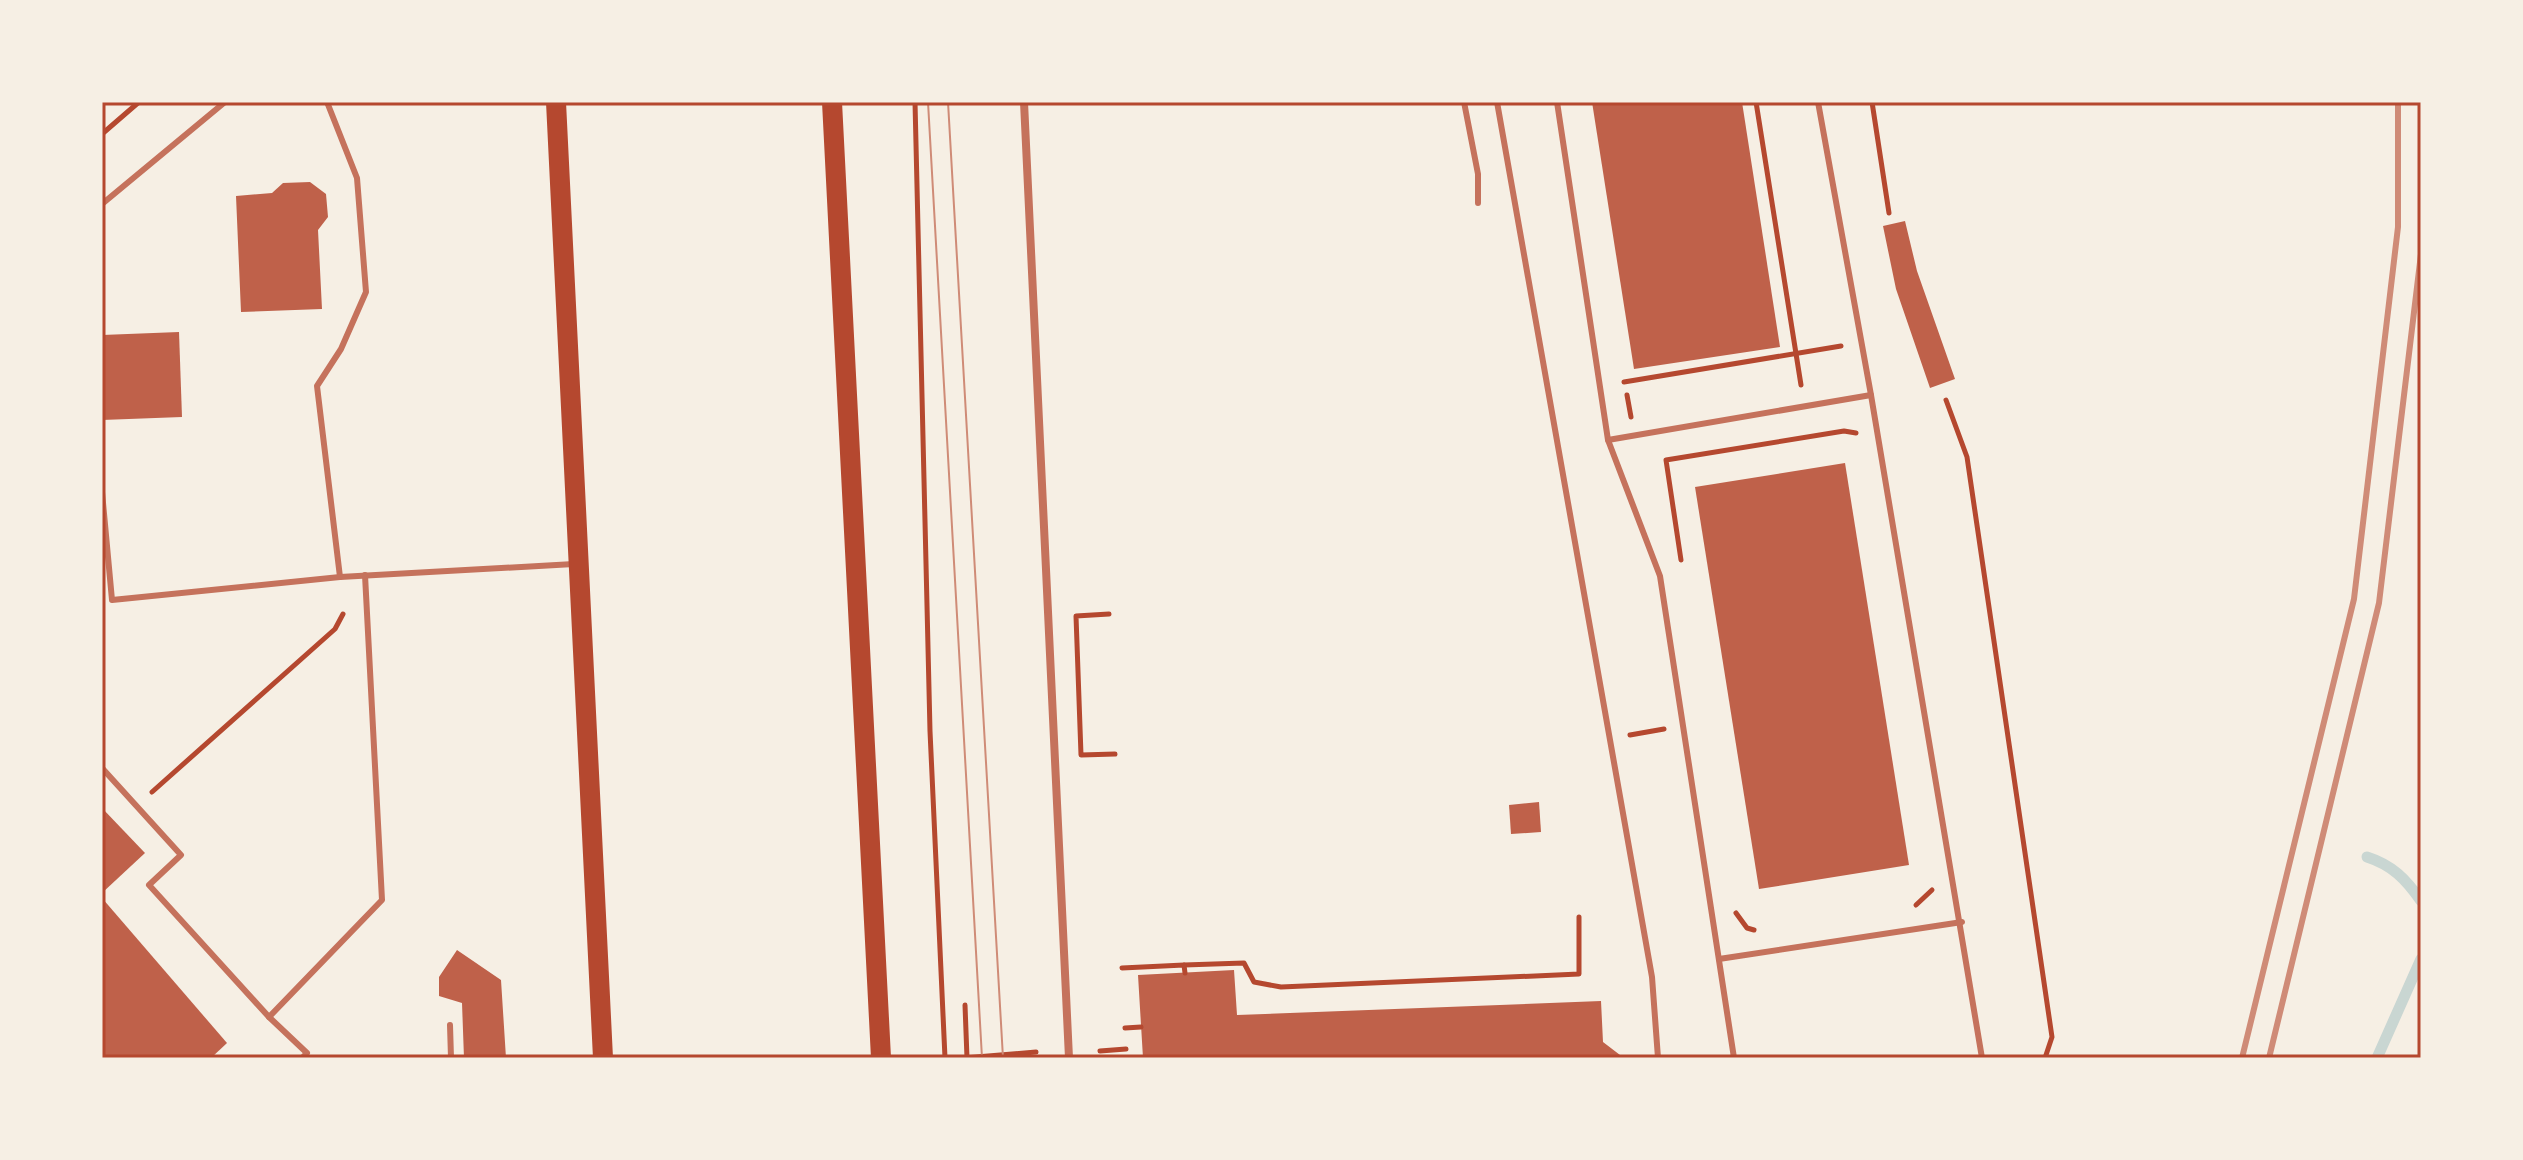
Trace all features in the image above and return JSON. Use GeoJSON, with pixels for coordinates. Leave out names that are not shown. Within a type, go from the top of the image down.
{"type":"FeatureCollection","features":[{"type":"Feature","properties":{"kind":"main road"},"geometry":{"type":"LineString","coordinates":[[556,102],[603,1058]]}},
{"type":"Feature","properties":{"kind":"main road"},"geometry":{"type":"LineString","coordinates":[[832,102],[881,1058]]}},
{"type":"Feature","properties":{"kind":"street"},"geometry":{"type":"LineString","coordinates":[[1024,102],[1069,1058]]}},
{"type":"Feature","properties":{"kind":"lane"},"geometry":{"type":"LineString","coordinates":[[102,204],[225,102]]}},
{"type":"Feature","properties":{"kind":"lane"},"geometry":{"type":"LineString","coordinates":[[327,102],[357,178],[366,292],[341,349],[317,386],[340,577]]}},
{"type":"Feature","properties":{"kind":"lane"},"geometry":{"type":"LineString","coordinates":[[1464,102],[1478,174],[1478,203]]}},
{"type":"Feature","properties":{"kind":"lane"},"geometry":{"type":"LineString","coordinates":[[1497,102],[1652,977],[1658,1058]]}},
{"type":"Feature","properties":{"kind":"lane"},"geometry":{"type":"LineString","coordinates":[[1557,102],[1608,440],[1660,576],[1734,1058]]}},
{"type":"Feature","properties":{"kind":"lane"},"geometry":{"type":"LineString","coordinates":[[1818,102],[1962,922],[1982,1058]]}},
{"type":"Feature","properties":{"kind":"lane"},"geometry":{"type":"LineString","coordinates":[[1608,440],[1871,395]]}},
{"type":"Feature","properties":{"kind":"lane"},"geometry":{"type":"LineString","coordinates":[[102,492],[112,600],[365,575],[577,564]]}},
{"type":"Feature","properties":{"kind":"lane"},"geometry":{"type":"LineString","coordinates":[[269,1017],[382,900],[365,575]]}},
{"type":"Feature","properties":{"kind":"lane"},"geometry":{"type":"LineString","coordinates":[[102,768],[181,855],[149,885],[269,1017],[307,1053],[302,1058]]}},
{"type":"Feature","properties":{"kind":"lane"},"geometry":{"type":"LineString","coordinates":[[1719,959],[1962,922]]}},
{"type":"Feature","properties":{"kind":"lane"},"geometry":{"type":"LineString","coordinates":[[450,1025],[451,1058]]}},
{"type":"Feature","properties":{"kind":"path"},"geometry":{"type":"LineString","coordinates":[[102,134],[139,102]]}},
{"type":"Feature","properties":{"kind":"path"},"geometry":{"type":"LineString","coordinates":[[915,102],[930,731],[945,1058]]}},
{"type":"Feature","properties":{"kind":"path"},"geometry":{"type":"LineString","coordinates":[[1756,102],[1810,436]]}},
{"type":"Feature","properties":{"kind":"path"},"geometry":{"type":"LineString","coordinates":[[1872,102],[1889,213]]}},
{"type":"Feature","properties":{"kind":"path"},"geometry":{"type":"LineString","coordinates":[[1624,382],[1862,342]]}},
{"type":"Feature","properties":{"kind":"path"},"geometry":{"type":"LineString","coordinates":[[1946,400],[1967,457],[2052,1037],[2045,1058]]}},
{"type":"Feature","properties":{"kind":"path"},"geometry":{"type":"LineString","coordinates":[[1682,568],[1666,460],[1844,431],[1858,434]]}},
{"type":"Feature","properties":{"kind":"path"},"geometry":{"type":"LineString","coordinates":[[136,806],[335,629],[365,575]]}},
{"type":"Feature","properties":{"kind":"path"},"geometry":{"type":"LineString","coordinates":[[1109,614],[1076,616],[1081,755],[1115,754]]}},
{"type":"Feature","properties":{"kind":"path"},"geometry":{"type":"LineString","coordinates":[[1610,739],[1684,725]]}},
{"type":"Feature","properties":{"kind":"path"},"geometry":{"type":"LineString","coordinates":[[1906,910],[1926,899],[1932,892],[1932,880]]}},
{"type":"Feature","properties":{"kind":"path"},"geometry":{"type":"LineString","coordinates":[[1734,899],[1736,914],[1747,928],[1760,933]]}},
{"type":"Feature","properties":{"kind":"path"},"geometry":{"type":"LineString","coordinates":[[1122,968],[1244,963],[1254,982],[1281,987],[1579,974],[1579,917]]}},
{"type":"Feature","properties":{"kind":"path"},"geometry":{"type":"LineString","coordinates":[[1184,965],[1185,973]]}},
{"type":"Feature","properties":{"kind":"path"},"geometry":{"type":"LineString","coordinates":[[965,1005],[966,1058],[1036,1052]]}},
{"type":"Feature","properties":{"kind":"path"},"geometry":{"type":"LineString","coordinates":[[1125,1028],[1141,1027]]}},
{"type":"Feature","properties":{"kind":"path"},"geometry":{"type":"LineString","coordinates":[[1100,1051],[1126,1049]]}},
{"type":"Feature","properties":{"kind":"building"},"geometry":{"type":"Polygon","coordinates":[[[1592,102],[1742,102],[1780,347],[1634,369],[1592,102]]]}},
{"type":"Feature","properties":{"kind":"building"},"geometry":{"type":"Polygon","coordinates":[[[310,182],[326,194],[328,217],[318,230],[322,309],[241,312],[236,196],[272,193],[283,183],[310,182]]]}},
{"type":"Feature","properties":{"kind":"building"},"geometry":{"type":"Polygon","coordinates":[[[1905,221],[1917,271],[1955,379],[1930,388],[1896,289],[1883,226],[1905,221]]]}},
{"type":"Feature","properties":{"kind":"building"},"geometry":{"type":"Polygon","coordinates":[[[179,332],[182,417],[102,420],[102,335],[179,332]]]}},
{"type":"Feature","properties":{"kind":"building"},"geometry":{"type":"Polygon","coordinates":[[[1845,463],[1909,865],[1759,889],[1695,487],[1845,463]]]}},
{"type":"Feature","properties":{"kind":"building"},"geometry":{"type":"Polygon","coordinates":[[[1539,802],[1541,832],[1511,834],[1509,805],[1539,802]]]}},
{"type":"Feature","properties":{"kind":"building"},"geometry":{"type":"Polygon","coordinates":[[[102,808],[145,853],[102,893],[102,808]]]}},
{"type":"Feature","properties":{"kind":"building"},"geometry":{"type":"Polygon","coordinates":[[[102,898],[227,1043],[211,1058],[102,1058],[102,898]]]}},
{"type":"Feature","properties":{"kind":"building"},"geometry":{"type":"Polygon","coordinates":[[[457,950],[501,980],[506,1058],[464,1058],[462,1003],[439,996],[439,977],[457,950]]]}},
{"type":"Feature","properties":{"kind":"building"},"geometry":{"type":"Polygon","coordinates":[[[1234,970],[1237,1015],[1601,1001],[1603,1042],[1620,1055],[1617,1058],[1143,1058],[1138,975],[1234,970]]]}},
{"type":"Feature","properties":{"kind":"waterway"},"geometry":{"type":"LineString","coordinates":[[2367,857],[2398,874],[2421,901]]}},
{"type":"Feature","properties":{"kind":"waterway"},"geometry":{"type":"LineString","coordinates":[[2377,1058],[2421,959]]}},
{"type":"Feature","properties":{"kind":"tram line"},"geometry":{"type":"LineString","coordinates":[[928,102],[982,1058]]}},
{"type":"Feature","properties":{"kind":"tram line"},"geometry":{"type":"LineString","coordinates":[[948,102],[1003,1058]]}},
{"type":"Feature","properties":{"kind":"railway"},"geometry":{"type":"LineString","coordinates":[[2242,1058],[2354,599],[2398,227],[2398,102]]}},
{"type":"Feature","properties":{"kind":"railway"},"geometry":{"type":"LineString","coordinates":[[2269,1058],[2379,603],[2421,254]]}}]}
